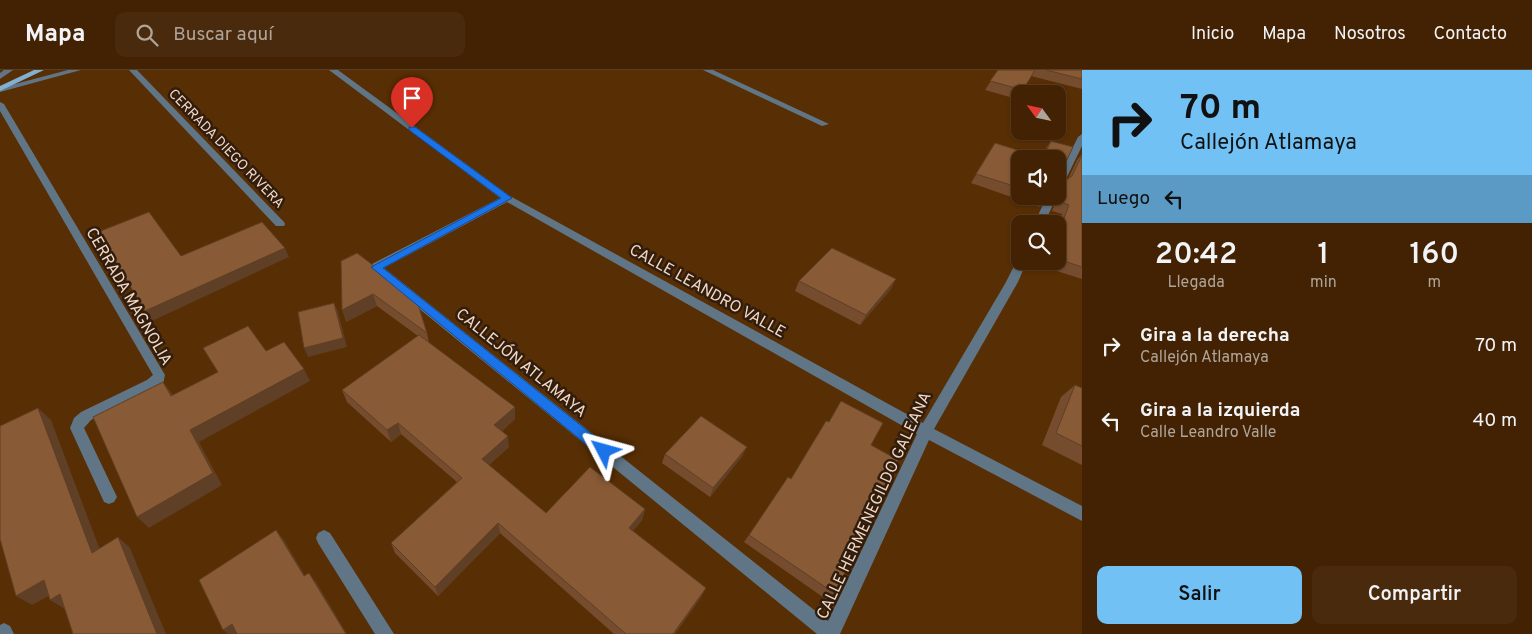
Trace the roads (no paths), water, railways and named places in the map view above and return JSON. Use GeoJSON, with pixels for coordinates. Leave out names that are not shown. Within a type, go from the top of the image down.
{"type":"FeatureCollection","features":[{"type":"Feature","properties":{"kind":"main road"},"geometry":{"type":"LineString","coordinates":[[0,89],[40,70]]}},
{"type":"Feature","properties":{"kind":"street"},"geometry":{"type":"LineString","coordinates":[[0,77],[9,70]]}},
{"type":"Feature","properties":{"kind":"street"},"geometry":{"type":"LineString","coordinates":[[0,89],[77,70]]}},
{"type":"Feature","properties":{"kind":"street","name":"CERRADA DIEGO RIVERA"},"geometry":{"type":"LineString","coordinates":[[133,70],[280,224]]}},
{"type":"Feature","properties":{"kind":"street","name":"CALLE LEANDRO VALLE"},"geometry":{"type":"LineString","coordinates":[[333,70],[507,198],[925,431],[1082,514]]}},
{"type":"Feature","properties":{"kind":"street"},"geometry":{"type":"LineString","coordinates":[[708,70],[825,124]]}},
{"type":"Feature","properties":{"kind":"street","name":"CERRADA MAGNOLIA"},"geometry":{"type":"LineString","coordinates":[[0,104],[159,375],[158,380],[152,384],[86,416],[79,422],[77,428],[109,497]]}},
{"type":"Feature","properties":{"kind":"street"},"geometry":{"type":"LineString","coordinates":[[1066,170],[1082,137]]}},
{"type":"Feature","properties":{"kind":"street","name":"CALLEJÓN ATLAMAYA"},"geometry":{"type":"LineString","coordinates":[[507,198],[376,267],[831,634]]}},
{"type":"Feature","properties":{"kind":"street","name":"CALLE HERMENEGILDO GALEANA"},"geometry":{"type":"LineString","coordinates":[[831,634],[934,412],[1018,270]]}},
{"type":"Feature","properties":{"kind":"street"},"geometry":{"type":"LineString","coordinates":[[324,538],[385,634]]}}]}
